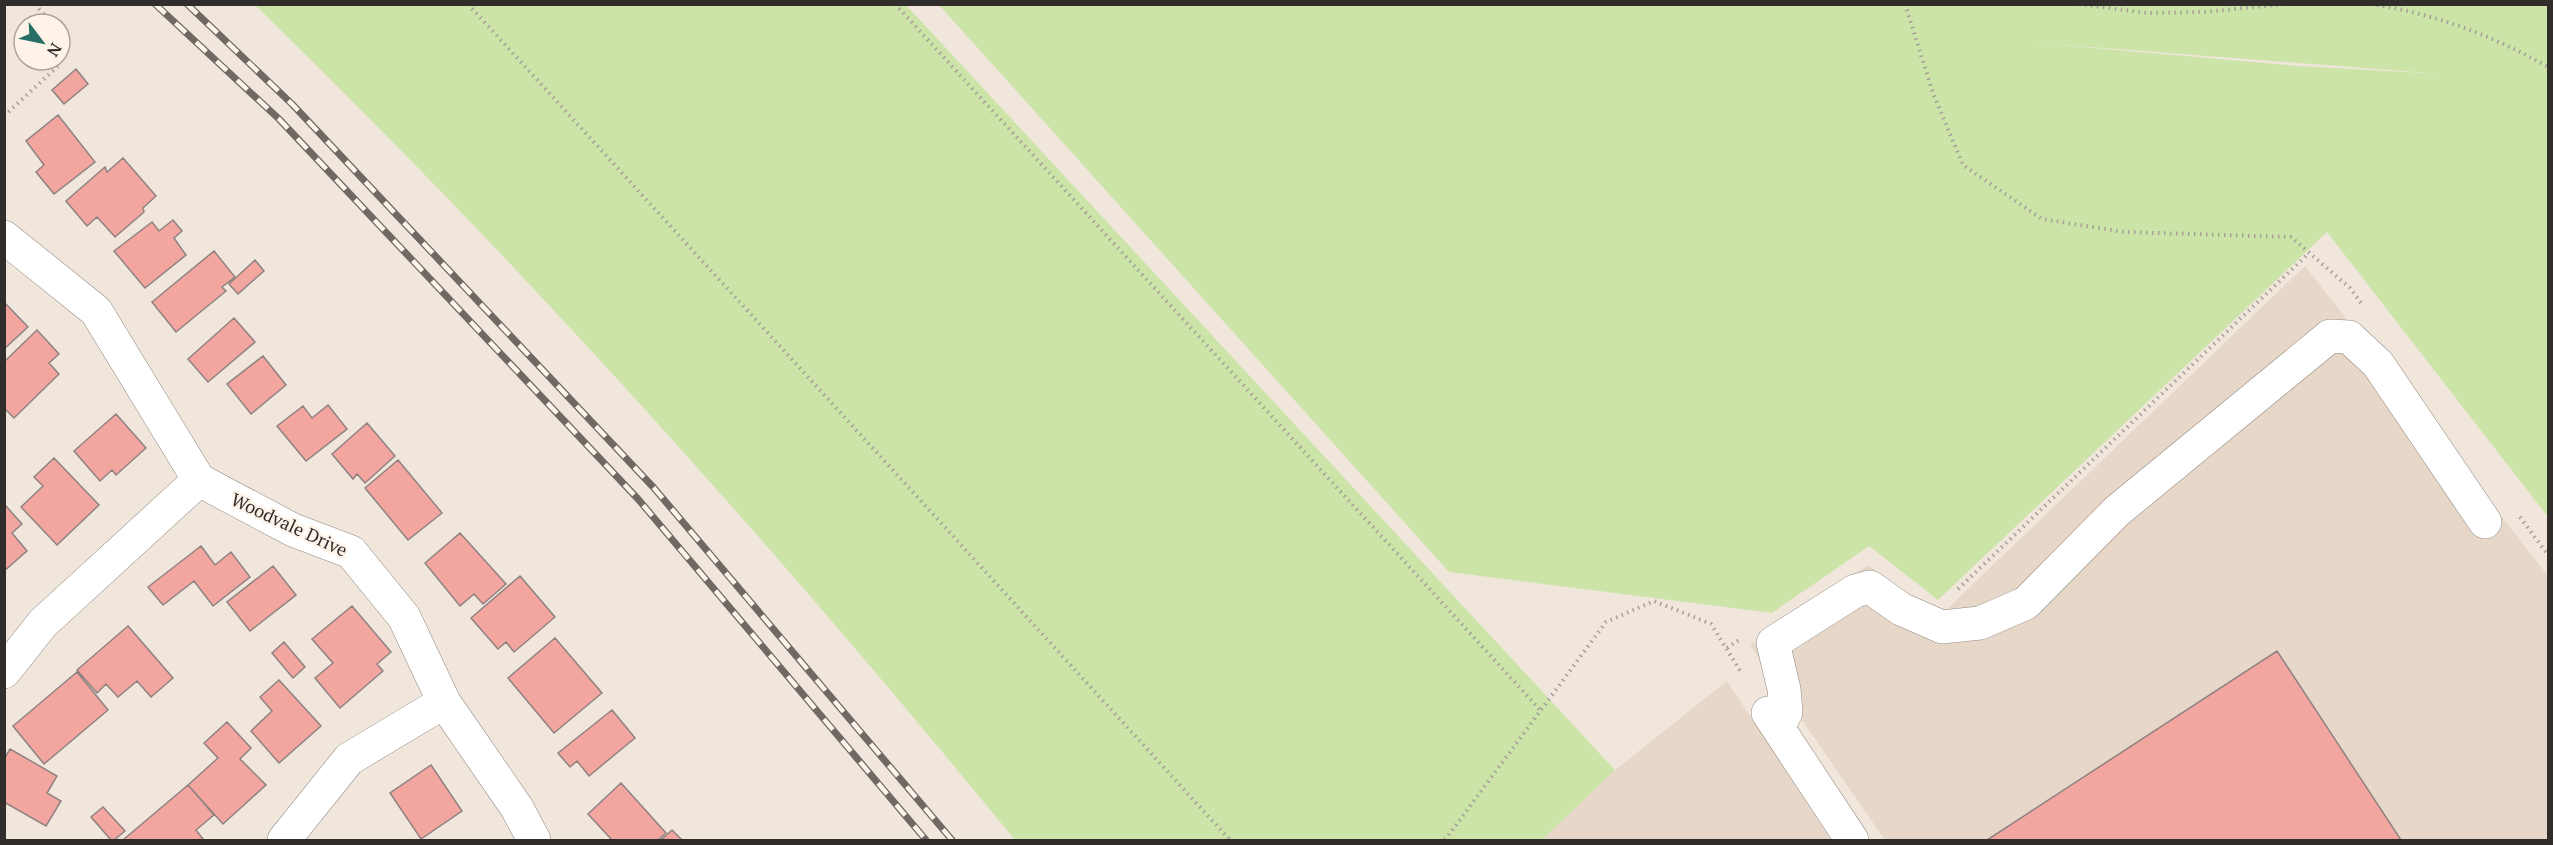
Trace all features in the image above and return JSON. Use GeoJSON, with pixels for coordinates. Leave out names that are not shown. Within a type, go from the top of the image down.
{"type":"FeatureCollection","features":[{"type":"Feature","properties":{"kind":"street"},"geometry":{"type":"LineString","coordinates":[[4,237],[96,311],[199,480],[43,623],[4,672]]}},
{"type":"Feature","properties":{"kind":"street"},"geometry":{"type":"LineString","coordinates":[[1852,840],[1773,721],[1786,712],[1784,689],[1773,644],[1855,591],[1870,587],[1901,609],[1942,627],[1980,623],[2026,603],[2117,511],[2330,336],[2349,337],[2378,364],[2485,522]]}},
{"type":"Feature","properties":{"kind":"street","name":"Woodvale Drive"},"geometry":{"type":"LineString","coordinates":[[199,480],[293,530],[351,552],[404,617],[444,702],[517,808],[534,840]]}},
{"type":"Feature","properties":{"kind":"street"},"geometry":{"type":"LineString","coordinates":[[284,840],[349,759],[444,702]]}},
{"type":"Feature","properties":{"kind":"path"},"geometry":{"type":"LineString","coordinates":[[468,4],[1230,840]]}},
{"type":"Feature","properties":{"kind":"path"},"geometry":{"type":"LineString","coordinates":[[895,4],[1542,712]]}},
{"type":"Feature","properties":{"kind":"path"},"geometry":{"type":"LineString","coordinates":[[1905,4],[1933,93],[1963,165],[2042,219],[2124,232]]}},
{"type":"Feature","properties":{"kind":"path"},"geometry":{"type":"LineString","coordinates":[[2079,4],[2147,13],[2205,12],[2285,4]]}},
{"type":"Feature","properties":{"kind":"path"},"geometry":{"type":"LineString","coordinates":[[2371,4],[2454,22],[2513,47],[2548,67]]}},
{"type":"Feature","properties":{"kind":"path"},"geometry":{"type":"LineString","coordinates":[[4,116],[52,72]]}},
{"type":"Feature","properties":{"kind":"path"},"geometry":{"type":"LineString","coordinates":[[1957,590],[2309,253]]}},
{"type":"Feature","properties":{"kind":"path"},"geometry":{"type":"LineString","coordinates":[[1445,840],[1542,712],[1606,622],[1654,601],[1711,624],[1773,721]]}},
{"type":"Feature","properties":{"kind":"path"},"geometry":{"type":"LineString","coordinates":[[1726,648],[1746,636]]}},
{"type":"Feature","properties":{"kind":"shaded area"},"geometry":{"type":"Polygon","coordinates":[[[2305,266],[2548,576],[2548,840],[1885,840],[1750,645],[1868,565],[1898,592],[1945,611],[2305,266]]]}},
{"type":"Feature","properties":{"kind":"shaded area"},"geometry":{"type":"Polygon","coordinates":[[[1727,681],[1831,840],[1542,840],[1615,770],[1727,681]]]}},
{"type":"Feature","properties":{"kind":"green space"},"geometry":{"type":"Polygon","coordinates":[[[255,5],[906,5],[1615,770],[1542,840],[1015,840],[834,624],[647,412],[454,205],[255,5]]]}},
{"type":"Feature","properties":{"kind":"green space"},"geometry":{"type":"Polygon","coordinates":[[[939,5],[2548,5],[2548,517],[2327,232],[1938,600],[1869,546],[1772,613],[1449,572],[939,5]],[[2025,42],[2300,66],[2439,74],[2025,42]]]}},
{"type":"Feature","properties":{"kind":"building"},"geometry":{"type":"Polygon","coordinates":[[[76,69],[88,84],[64,104],[52,90],[76,69]]]}},
{"type":"Feature","properties":{"kind":"building"},"geometry":{"type":"Polygon","coordinates":[[[58,115],[95,162],[54,194],[36,172],[44,165],[26,141],[58,115]]]}},
{"type":"Feature","properties":{"kind":"building"},"geometry":{"type":"Polygon","coordinates":[[[123,158],[156,196],[143,208],[144,212],[115,237],[97,217],[87,226],[66,201],[105,167],[107,172],[123,158]]]}},
{"type":"Feature","properties":{"kind":"building"},"geometry":{"type":"Polygon","coordinates":[[[173,220],[182,231],[174,238],[186,255],[145,288],[114,251],[152,222],[159,231],[173,220]]]}},
{"type":"Feature","properties":{"kind":"building"},"geometry":{"type":"Polygon","coordinates":[[[214,251],[235,277],[222,287],[226,291],[176,332],[152,302],[214,251]]]}},
{"type":"Feature","properties":{"kind":"building"},"geometry":{"type":"Polygon","coordinates":[[[255,260],[264,271],[238,294],[229,284],[255,260]]]}},
{"type":"Feature","properties":{"kind":"building"},"geometry":{"type":"Polygon","coordinates":[[[4,302],[28,327],[4,349],[4,302]]]}},
{"type":"Feature","properties":{"kind":"building"},"geometry":{"type":"Polygon","coordinates":[[[234,318],[255,342],[208,382],[188,359],[234,318]]]}},
{"type":"Feature","properties":{"kind":"building"},"geometry":{"type":"Polygon","coordinates":[[[37,330],[59,354],[49,363],[59,374],[14,418],[4,408],[4,362],[37,330]]]}},
{"type":"Feature","properties":{"kind":"building"},"geometry":{"type":"Polygon","coordinates":[[[263,356],[286,385],[251,414],[227,384],[263,356]]]}},
{"type":"Feature","properties":{"kind":"building"},"geometry":{"type":"Polygon","coordinates":[[[328,405],[347,429],[306,461],[277,426],[303,406],[312,418],[328,405]]]}},
{"type":"Feature","properties":{"kind":"building"},"geometry":{"type":"Polygon","coordinates":[[[116,414],[146,448],[116,475],[112,470],[100,481],[74,451],[116,414]]]}},
{"type":"Feature","properties":{"kind":"building"},"geometry":{"type":"Polygon","coordinates":[[[367,423],[395,456],[365,483],[357,474],[353,479],[332,454],[367,423]]]}},
{"type":"Feature","properties":{"kind":"building"},"geometry":{"type":"Polygon","coordinates":[[[54,458],[99,505],[57,545],[21,507],[43,486],[34,477],[54,458]]]}},
{"type":"Feature","properties":{"kind":"building"},"geometry":{"type":"Polygon","coordinates":[[[398,460],[442,513],[408,540],[365,488],[398,460]]]}},
{"type":"Feature","properties":{"kind":"building"},"geometry":{"type":"Polygon","coordinates":[[[5,505],[22,524],[12,533],[27,551],[4,571],[5,505]]]}},
{"type":"Feature","properties":{"kind":"building"},"geometry":{"type":"Polygon","coordinates":[[[460,533],[506,584],[483,604],[474,594],[460,606],[425,563],[460,533]]]}},
{"type":"Feature","properties":{"kind":"building"},"geometry":{"type":"Polygon","coordinates":[[[201,546],[215,565],[231,552],[250,577],[213,606],[194,581],[163,605],[148,587],[201,546]]]}},
{"type":"Feature","properties":{"kind":"building"},"geometry":{"type":"Polygon","coordinates":[[[273,566],[296,595],[250,631],[227,602],[273,566]]]}},
{"type":"Feature","properties":{"kind":"building"},"geometry":{"type":"Polygon","coordinates":[[[520,576],[555,617],[514,652],[506,642],[498,649],[471,618],[520,576]]]}},
{"type":"Feature","properties":{"kind":"building"},"geometry":{"type":"Polygon","coordinates":[[[352,606],[391,652],[377,664],[383,671],[340,708],[315,678],[333,663],[312,639],[352,606]]]}},
{"type":"Feature","properties":{"kind":"building"},"geometry":{"type":"Polygon","coordinates":[[[128,626],[173,678],[151,697],[137,681],[118,697],[106,684],[97,693],[77,670],[128,626]]]}},
{"type":"Feature","properties":{"kind":"building"},"geometry":{"type":"Polygon","coordinates":[[[555,638],[602,693],[554,733],[508,678],[555,638]]]}},
{"type":"Feature","properties":{"kind":"building"},"geometry":{"type":"Polygon","coordinates":[[[284,642],[305,667],[293,678],[272,653],[284,642]]]}},
{"type":"Feature","properties":{"kind":"building"},"geometry":{"type":"Polygon","coordinates":[[[2277,651],[2401,840],[1987,840],[2277,651]]]}},
{"type":"Feature","properties":{"kind":"building"},"geometry":{"type":"Polygon","coordinates":[[[77,672],[108,710],[44,764],[13,726],[77,672]]]}},
{"type":"Feature","properties":{"kind":"building"},"geometry":{"type":"Polygon","coordinates":[[[279,680],[321,726],[279,763],[251,731],[272,711],[260,697],[279,680]]]}},
{"type":"Feature","properties":{"kind":"building"},"geometry":{"type":"Polygon","coordinates":[[[612,710],[635,738],[589,776],[577,761],[570,767],[558,753],[612,710]]]}},
{"type":"Feature","properties":{"kind":"building"},"geometry":{"type":"Polygon","coordinates":[[[227,722],[251,748],[240,759],[266,785],[223,824],[188,785],[218,758],[204,743],[227,722]]]}},
{"type":"Feature","properties":{"kind":"building"},"geometry":{"type":"Polygon","coordinates":[[[10,749],[57,776],[47,793],[61,801],[46,826],[4,802],[4,759],[10,749]]]}},
{"type":"Feature","properties":{"kind":"building"},"geometry":{"type":"Polygon","coordinates":[[[431,765],[462,811],[421,839],[390,793],[431,765]]]}},
{"type":"Feature","properties":{"kind":"building"},"geometry":{"type":"Polygon","coordinates":[[[621,783],[666,833],[658,840],[612,840],[588,814],[621,783]]]}},
{"type":"Feature","properties":{"kind":"building"},"geometry":{"type":"Polygon","coordinates":[[[188,785],[214,815],[196,830],[203,839],[123,840],[188,785]]]}},
{"type":"Feature","properties":{"kind":"building"},"geometry":{"type":"Polygon","coordinates":[[[103,807],[125,831],[114,840],[111,840],[91,817],[103,807]]]}},
{"type":"Feature","properties":{"kind":"building"},"geometry":{"type":"Polygon","coordinates":[[[672,830],[682,840],[661,840],[672,830]]]}},
{"type":"Feature","properties":{"kind":"railway"},"geometry":{"type":"LineString","coordinates":[[155,4],[279,119],[638,499],[926,840]]}},
{"type":"Feature","properties":{"kind":"railway"},"geometry":{"type":"LineString","coordinates":[[187,4],[292,104],[654,488],[952,840]]}}]}
